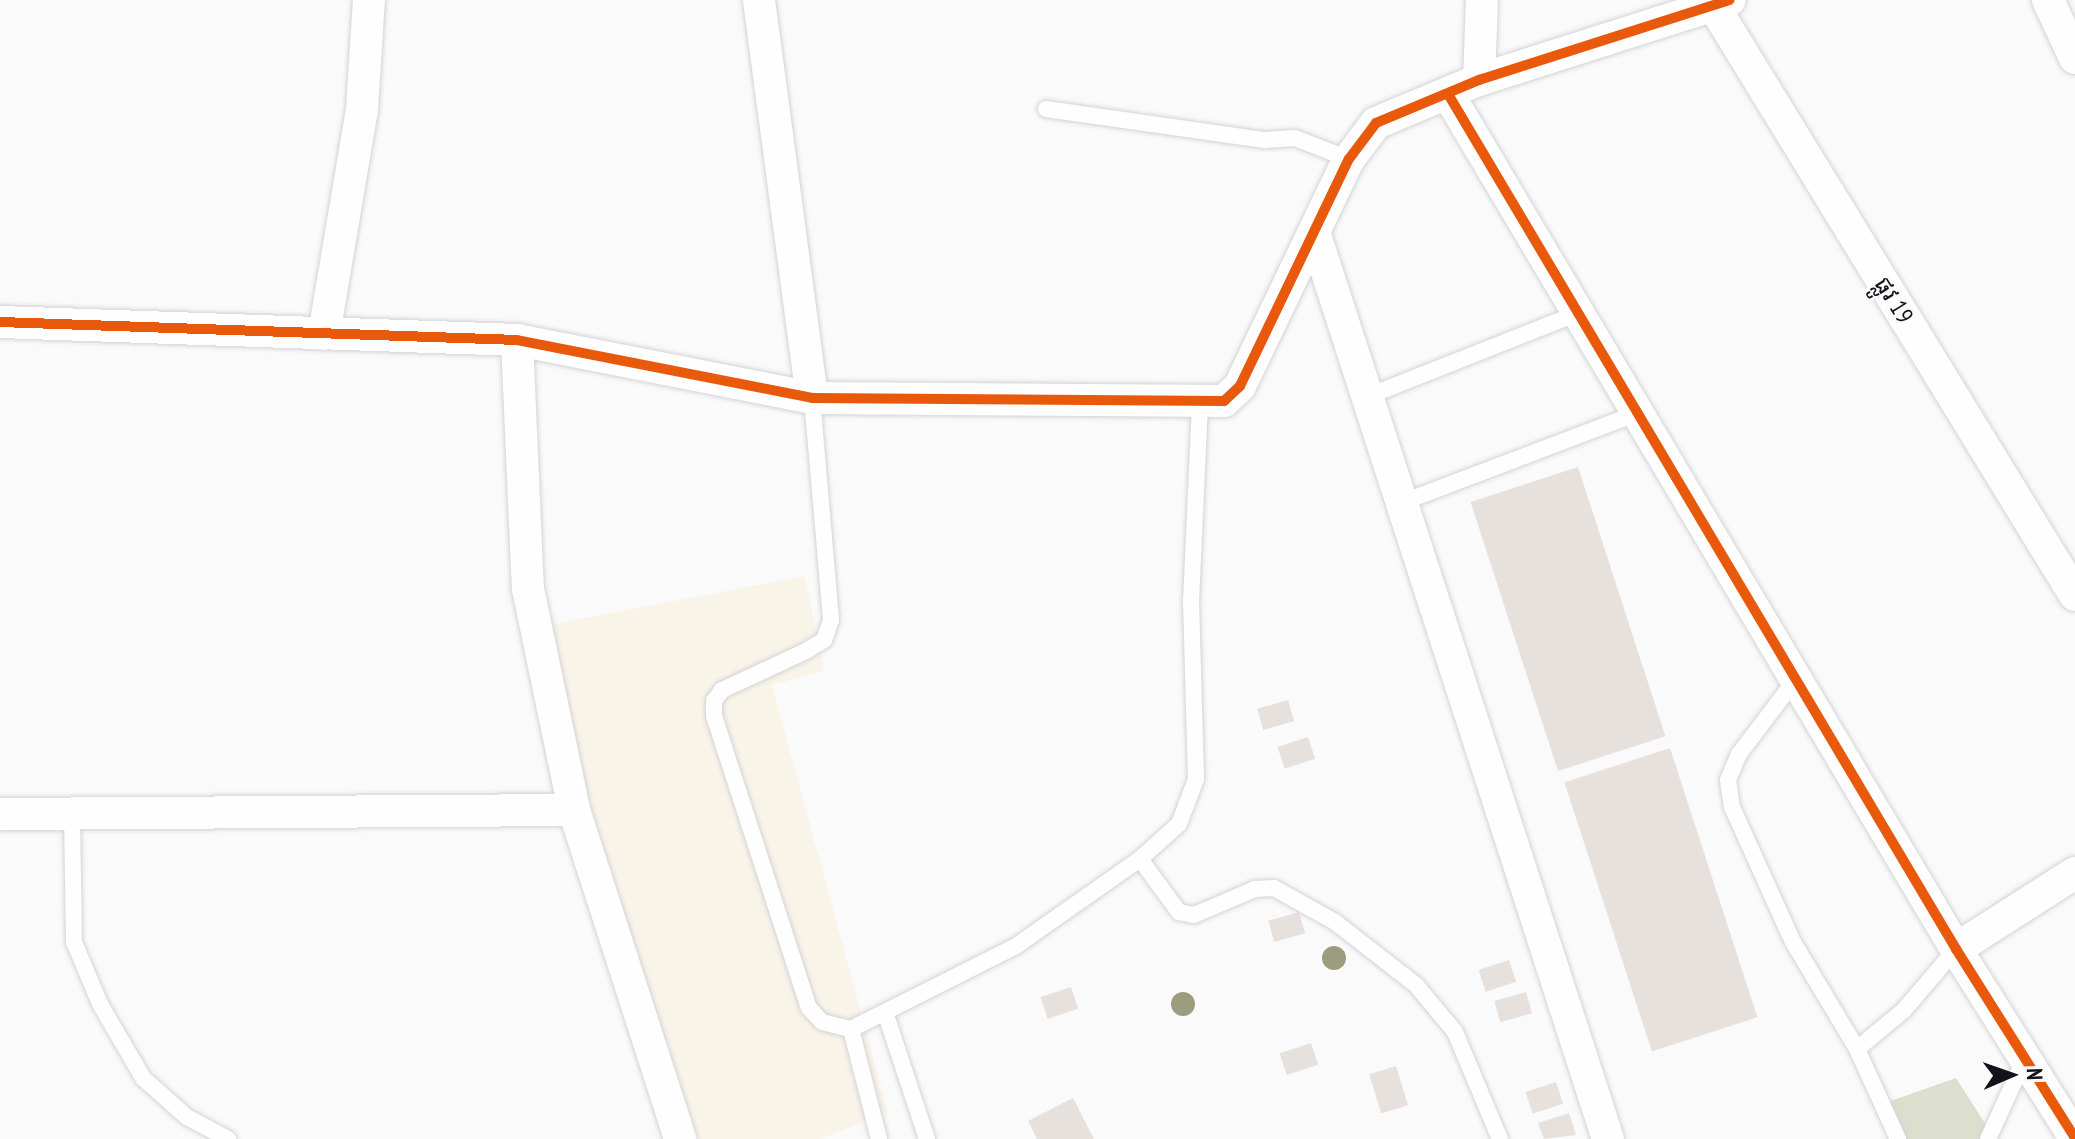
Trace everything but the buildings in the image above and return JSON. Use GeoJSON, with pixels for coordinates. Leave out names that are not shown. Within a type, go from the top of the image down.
{"type":"FeatureCollection","features":[{"type":"Feature","properties":{"kind":"street"},"geometry":{"type":"LineString","coordinates":[[324,334],[362,110],[369,0]]}},
{"type":"Feature","properties":{"kind":"street"},"geometry":{"type":"LineString","coordinates":[[759,0],[812,398]]}},
{"type":"Feature","properties":{"kind":"street"},"geometry":{"type":"LineString","coordinates":[[1479,80],[1482,0]]}},
{"type":"Feature","properties":{"kind":"street"},"geometry":{"type":"LineString","coordinates":[[2048,0],[2075,58]]}},
{"type":"Feature","properties":{"kind":"street"},"geometry":{"type":"LineString","coordinates":[[0,322],[517,340],[812,398],[1224,401],[1240,386],[1349,159],[1376,123],[1479,80],[1722,3]]}},
{"type":"Feature","properties":{"kind":"street","name":"ផ្លូវ 19"},"geometry":{"type":"LineString","coordinates":[[1722,3],[2075,595]]}},
{"type":"Feature","properties":{"kind":"street"},"geometry":{"type":"LineString","coordinates":[[1448,94],[1956,949],[2075,1138]]}},
{"type":"Feature","properties":{"kind":"street"},"geometry":{"type":"LineString","coordinates":[[1314,232],[1366,397],[1406,501],[1608,1139]]}},
{"type":"Feature","properties":{"kind":"street"},"geometry":{"type":"LineString","coordinates":[[517,340],[528,589],[574,810],[680,1139]]}},
{"type":"Feature","properties":{"kind":"street"},"geometry":{"type":"LineString","coordinates":[[0,814],[574,810]]}},
{"type":"Feature","properties":{"kind":"street"},"geometry":{"type":"LineString","coordinates":[[1956,949],[2075,873]]}},
{"type":"Feature","properties":{"kind":"lane"},"geometry":{"type":"LineString","coordinates":[[1046,109],[1187,131],[1295,138],[1349,159]]}},
{"type":"Feature","properties":{"kind":"lane"},"geometry":{"type":"LineString","coordinates":[[1366,397],[1578,313]]}},
{"type":"Feature","properties":{"kind":"lane"},"geometry":{"type":"LineString","coordinates":[[812,398],[831,620],[824,640],[722,690],[714,716],[809,1008],[822,1022],[851,1029],[886,1015],[1016,946],[1140,859],[1179,824],[1196,779],[1191,602],[1200,402]]}},
{"type":"Feature","properties":{"kind":"lane"},"geometry":{"type":"LineString","coordinates":[[1406,501],[1638,413]]}},
{"type":"Feature","properties":{"kind":"lane"},"geometry":{"type":"LineString","coordinates":[[1796,679],[1739,754],[1728,780],[1732,807],[1793,942],[1857,1049],[1898,1139]]}},
{"type":"Feature","properties":{"kind":"lane"},"geometry":{"type":"LineString","coordinates":[[72,815],[74,942],[100,1004],[143,1078],[187,1117],[228,1139]]}},
{"type":"Feature","properties":{"kind":"lane"},"geometry":{"type":"LineString","coordinates":[[1140,859],[1179,912],[1194,915],[1255,889],[1274,888],[1347,931],[1416,985],[1455,1032],[1500,1139]]}},
{"type":"Feature","properties":{"kind":"lane"},"geometry":{"type":"LineString","coordinates":[[1857,1049],[1904,1010],[1956,949]]}},
{"type":"Feature","properties":{"kind":"lane"},"geometry":{"type":"LineString","coordinates":[[886,1015],[927,1139]]}},
{"type":"Feature","properties":{"kind":"lane"},"geometry":{"type":"LineString","coordinates":[[851,1029],[879,1139]]}},
{"type":"Feature","properties":{"kind":"lane"},"geometry":{"type":"LineString","coordinates":[[1988,1139],[2025,1058]]}},
{"type":"Feature","properties":{"kind":"shaded area"},"geometry":{"type":"Polygon","coordinates":[[[805,576],[824,671],[772,685],[888,1112],[820,1139],[699,1139],[587,817],[554,624],[805,576]]]}},
{"type":"Feature","properties":{"kind":"green space"},"geometry":{"type":"Polygon","coordinates":[[[1956,1078],[1995,1139],[1895,1139],[1882,1104],[1956,1078]]]}},
{"type":"Feature","properties":{"kind":"cycle path"},"geometry":{"type":"LineString","coordinates":[[0,322],[517,340],[812,398],[1224,401],[1240,386],[1349,159],[1376,123],[1479,80],[1730,0]]}},
{"type":"Feature","properties":{"kind":"cycle path"},"geometry":{"type":"LineString","coordinates":[[1448,94],[1956,949],[2075,1138]]}}]}
